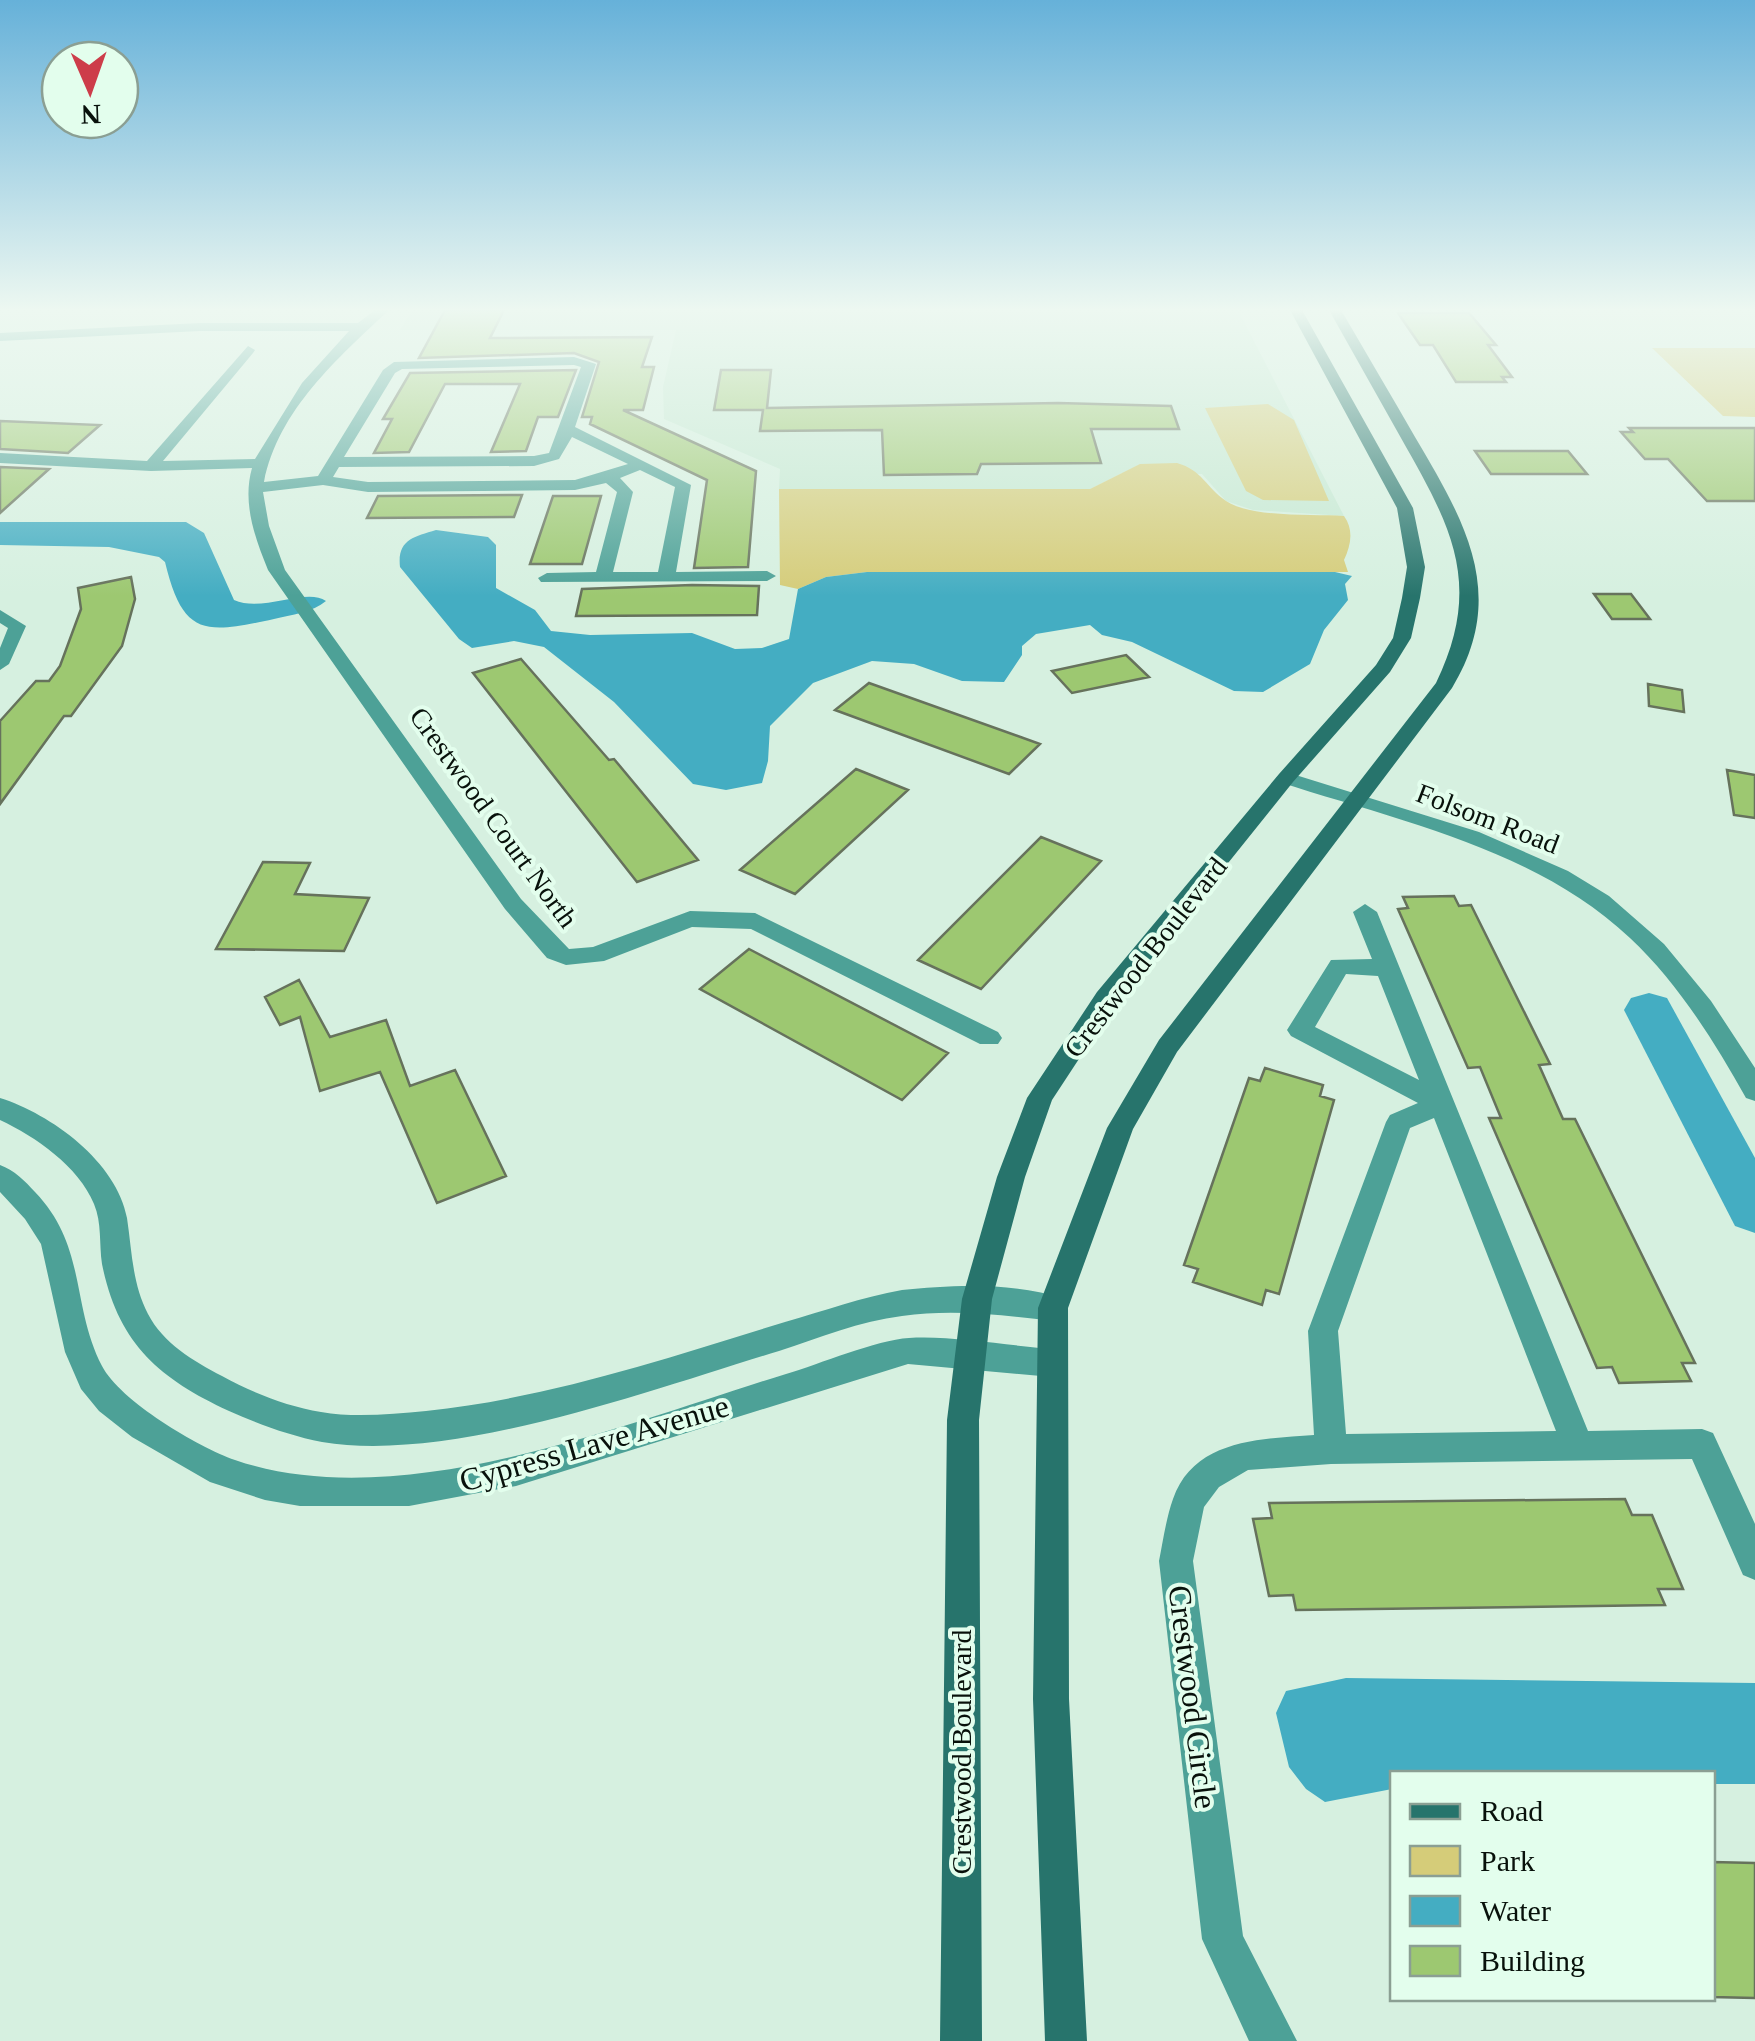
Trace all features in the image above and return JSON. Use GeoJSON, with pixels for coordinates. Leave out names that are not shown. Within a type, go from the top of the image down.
{"type":"FeatureCollection","features":[{"type":"Feature","properties":{"kind":"main road","name":"Crestwood Boulevard"},"geometry":{"type":"LineString","coordinates":[[961,2041],[962,1460],[977,1299],[1011,1177],[1040,1098],[1106,998],[1286,778],[1383,668],[1402,638],[1416,568],[1406,508],[1349,405]]}},
{"type":"Feature","properties":{"kind":"main road"},"geometry":{"type":"LineString","coordinates":[[1066,2041],[1051,1700],[1054,1308],[1120,1128],[1168,1046],[1358,802],[1445,684],[1462,652],[1472,580],[1465,544],[1452,512],[1390,405]]}},
{"type":"Feature","properties":{"kind":"street"},"geometry":{"type":"LineString","coordinates":[[151,466],[202,405]]}},
{"type":"Feature","properties":{"kind":"street","name":"Crestwood Court North"},"geometry":{"type":"LineString","coordinates":[[294,405],[260,463],[256,488],[269,552],[513,904],[554,952],[566,957],[596,955],[690,919],[755,921],[989,1038]]}},
{"type":"Feature","properties":{"kind":"street"},"geometry":{"type":"LineString","coordinates":[[323,480],[369,405]]}},
{"type":"Feature","properties":{"kind":"street"},"geometry":{"type":"LineString","coordinates":[[335,462],[534,461],[560,452],[576,405]]}},
{"type":"Feature","properties":{"kind":"street"},"geometry":{"type":"LineString","coordinates":[[568,429],[683,488],[666,577]]}},
{"type":"Feature","properties":{"kind":"street"},"geometry":{"type":"LineString","coordinates":[[0,458],[151,466],[260,463]]}},
{"type":"Feature","properties":{"kind":"street"},"geometry":{"type":"LineString","coordinates":[[256,488],[323,480],[368,486],[556,485],[608,478],[642,464]]}},
{"type":"Feature","properties":{"kind":"street"},"geometry":{"type":"LineString","coordinates":[[603,578],[624,492],[624,488],[608,478]]}},
{"type":"Feature","properties":{"kind":"street"},"geometry":{"type":"LineString","coordinates":[[547,578],[767,576]]}},
{"type":"Feature","properties":{"kind":"street"},"geometry":{"type":"LineString","coordinates":[[0,615],[17,626],[0,664]]}},
{"type":"Feature","properties":{"kind":"street","name":"Folsom Road"},"geometry":{"type":"LineString","coordinates":[[1286,778],[1524,859],[1598,902],[1636,930],[1684,982],[1755,1091]]}},
{"type":"Feature","properties":{"kind":"street"},"geometry":{"type":"LineString","coordinates":[[1365,912],[1578,1446]]}},
{"type":"Feature","properties":{"kind":"street"},"geometry":{"type":"LineString","coordinates":[[1387,968],[1339,966],[1300,1030],[1442,1104]]}},
{"type":"Feature","properties":{"kind":"street"},"geometry":{"type":"LineString","coordinates":[[1331,1449],[1323,1331],[1400,1122],[1442,1104]]}},
{"type":"Feature","properties":{"kind":"street","name":"Cypress Lave Avenue"},"geometry":{"type":"LineString","coordinates":[[0,1108],[37,1128],[94,1178],[111,1209],[125,1298],[144,1335],[178,1366],[271,1414],[323,1426],[374,1432],[466,1421],[562,1399],[900,1303],[977,1299],[1054,1308]]}},
{"type":"Feature","properties":{"kind":"street","name":"Cypress Lave Avenue"},"geometry":{"type":"LineString","coordinates":[[0,1176],[35,1211],[49,1232],[59,1255],[72,1329],[88,1371],[123,1417],[228,1473],[292,1489],[358,1495],[466,1482],[908,1351],[1052,1362]]}},
{"type":"Feature","properties":{"kind":"street","name":"Crestwood Circle"},"geometry":{"type":"LineString","coordinates":[[1276,2041],[1267,2031],[1224,1939],[1176,1561],[1189,1501],[1207,1476],[1243,1455],[1331,1449],[1702,1444],[1755,1563]]}},
{"type":"Feature","properties":{"kind":"shaded area"},"geometry":{"type":"Polygon","coordinates":[[[664,405],[1287,405],[1344,516],[1253,510],[1226,501],[1202,474],[1122,473],[1090,489],[779,489],[780,469],[664,419],[664,405]]]}},
{"type":"Feature","properties":{"kind":"green space"},"geometry":{"type":"Polygon","coordinates":[[[1270,405],[1294,420],[1329,501],[1263,500],[1246,491],[1205,408],[1270,405]]]}},
{"type":"Feature","properties":{"kind":"green space"},"geometry":{"type":"Polygon","coordinates":[[[1712,405],[1755,405],[1755,417],[1723,416],[1712,405]]]}},
{"type":"Feature","properties":{"kind":"green space"},"geometry":{"type":"Polygon","coordinates":[[[1177,463],[1198,474],[1219,496],[1237,506],[1266,513],[1344,516],[1350,532],[1344,560],[1348,572],[867,572],[826,577],[798,589],[780,585],[779,489],[1090,489],[1140,464],[1177,463]]]}},
{"type":"Feature","properties":{"kind":"water"},"geometry":{"type":"Polygon","coordinates":[[[0,522],[186,522],[204,533],[234,600],[258,604],[317,597],[326,601],[302,613],[250,624],[200,624],[180,605],[165,562],[159,557],[109,547],[0,545],[0,522]]]}},
{"type":"Feature","properties":{"kind":"water"},"geometry":{"type":"Polygon","coordinates":[[[436,530],[488,537],[496,545],[496,588],[535,610],[551,631],[590,635],[692,633],[735,649],[762,648],[789,639],[798,589],[826,577],[867,572],[1335,572],[1352,576],[1345,584],[1348,600],[1324,630],[1310,664],[1263,692],[1234,691],[1132,642],[1102,635],[1090,625],[1036,634],[1022,646],[1022,655],[1004,682],[962,681],[914,664],[872,661],[813,683],[770,726],[762,783],[726,790],[693,784],[614,702],[544,647],[514,641],[472,648],[459,639],[400,567],[404,545],[436,530]]]}},
{"type":"Feature","properties":{"kind":"water"},"geometry":{"type":"Polygon","coordinates":[[[1346,1678],[1755,1683],[1755,1784],[1715,1784],[1715,1771],[1390,1771],[1390,1789],[1325,1802],[1306,1789],[1289,1767],[1276,1713],[1286,1691],[1346,1678]]]}},
{"type":"Feature","properties":{"kind":"building"},"geometry":{"type":"Polygon","coordinates":[[[391,405],[434,405],[409,452],[374,453],[392,419],[383,419],[391,405]]]}},
{"type":"Feature","properties":{"kind":"building"},"geometry":{"type":"Polygon","coordinates":[[[511,405],[563,405],[558,417],[538,417],[526,451],[491,452],[511,405]]]}},
{"type":"Feature","properties":{"kind":"building"},"geometry":{"type":"Polygon","coordinates":[[[586,405],[644,405],[643,410],[623,410],[756,471],[748,567],[694,568],[707,480],[590,424],[592,417],[582,417],[586,405]]]}},
{"type":"Feature","properties":{"kind":"building"},"geometry":{"type":"Polygon","coordinates":[[[715,405],[1171,406],[1179,429],[1091,429],[1101,463],[981,464],[977,474],[884,475],[882,430],[760,431],[763,410],[714,410],[715,405]]]}},
{"type":"Feature","properties":{"kind":"building"},"geometry":{"type":"Polygon","coordinates":[[[0,421],[100,425],[68,453],[0,449],[0,421]]]}},
{"type":"Feature","properties":{"kind":"building"},"geometry":{"type":"Polygon","coordinates":[[[1629,428],[1755,428],[1755,501],[1707,501],[1668,459],[1645,459],[1621,432],[1633,432],[1629,428]]]}},
{"type":"Feature","properties":{"kind":"building"},"geometry":{"type":"Polygon","coordinates":[[[1475,451],[1568,451],[1587,474],[1491,474],[1475,451]]]}},
{"type":"Feature","properties":{"kind":"building"},"geometry":{"type":"Polygon","coordinates":[[[0,467],[49,469],[0,513],[0,467]]]}},
{"type":"Feature","properties":{"kind":"building"},"geometry":{"type":"Polygon","coordinates":[[[522,495],[514,517],[367,518],[378,496],[522,495]]]}},
{"type":"Feature","properties":{"kind":"building"},"geometry":{"type":"Polygon","coordinates":[[[553,496],[601,496],[582,564],[530,564],[553,496]]]}},
{"type":"Feature","properties":{"kind":"building"},"geometry":{"type":"Polygon","coordinates":[[[131,577],[135,599],[122,646],[71,716],[64,716],[0,804],[0,721],[36,681],[49,681],[60,666],[81,609],[78,588],[131,577]]]}},
{"type":"Feature","properties":{"kind":"building"},"geometry":{"type":"Polygon","coordinates":[[[759,586],[757,615],[576,616],[582,589],[759,586]]]}},
{"type":"Feature","properties":{"kind":"building"},"geometry":{"type":"Polygon","coordinates":[[[1594,594],[1631,594],[1650,619],[1612,619],[1594,594]]]}},
{"type":"Feature","properties":{"kind":"building"},"geometry":{"type":"Polygon","coordinates":[[[1126,655],[1149,677],[1072,693],[1052,671],[1126,655]]]}},
{"type":"Feature","properties":{"kind":"building"},"geometry":{"type":"Polygon","coordinates":[[[521,659],[609,760],[614,759],[698,860],[637,882],[473,673],[521,659]]]}},
{"type":"Feature","properties":{"kind":"building"},"geometry":{"type":"Polygon","coordinates":[[[869,683],[1040,744],[1009,774],[835,710],[869,683]]]}},
{"type":"Feature","properties":{"kind":"building"},"geometry":{"type":"Polygon","coordinates":[[[1648,684],[1682,690],[1684,712],[1649,706],[1648,684]]]}},
{"type":"Feature","properties":{"kind":"building"},"geometry":{"type":"Polygon","coordinates":[[[856,769],[908,790],[795,894],[740,870],[856,769]]]}},
{"type":"Feature","properties":{"kind":"building"},"geometry":{"type":"Polygon","coordinates":[[[1727,770],[1755,775],[1755,818],[1734,815],[1727,770]]]}},
{"type":"Feature","properties":{"kind":"building"},"geometry":{"type":"Polygon","coordinates":[[[1041,837],[1101,861],[981,989],[918,960],[1041,837]]]}},
{"type":"Feature","properties":{"kind":"building"},"geometry":{"type":"Polygon","coordinates":[[[263,862],[310,863],[295,894],[369,898],[344,951],[216,949],[263,862]]]}},
{"type":"Feature","properties":{"kind":"building"},"geometry":{"type":"Polygon","coordinates":[[[1454,896],[1459,906],[1471,905],[1550,1064],[1539,1065],[1563,1119],[1575,1119],[1695,1363],[1682,1363],[1691,1381],[1619,1383],[1612,1367],[1597,1368],[1489,1118],[1501,1118],[1480,1067],[1468,1068],[1398,909],[1408,908],[1403,897],[1454,896]]]}},
{"type":"Feature","properties":{"kind":"building"},"geometry":{"type":"Polygon","coordinates":[[[749,949],[948,1053],[902,1100],[700,989],[749,949]]]}},
{"type":"Feature","properties":{"kind":"building"},"geometry":{"type":"Polygon","coordinates":[[[299,980],[330,1037],[386,1020],[410,1086],[455,1070],[506,1176],[437,1203],[380,1072],[320,1091],[300,1017],[280,1025],[265,997],[299,980]]]}},
{"type":"Feature","properties":{"kind":"building"},"geometry":{"type":"Polygon","coordinates":[[[1265,1068],[1323,1085],[1320,1096],[1334,1100],[1279,1294],[1266,1290],[1262,1305],[1193,1282],[1198,1269],[1184,1265],[1249,1078],[1260,1081],[1265,1068]]]}},
{"type":"Feature","properties":{"kind":"building"},"geometry":{"type":"Polygon","coordinates":[[[1625,1499],[1632,1515],[1652,1515],[1683,1589],[1658,1589],[1665,1605],[1296,1610],[1293,1595],[1269,1596],[1253,1519],[1272,1518],[1269,1503],[1625,1499]]]}},
{"type":"Feature","properties":{"kind":"building"},"geometry":{"type":"Polygon","coordinates":[[[1715,1862],[1755,1863],[1755,1998],[1715,1997],[1715,1862]]]}},
{"type":"Feature","properties":{"kind":"waterway"},"geometry":{"type":"LineString","coordinates":[[1649,1010],[1755,1210]]}}]}
